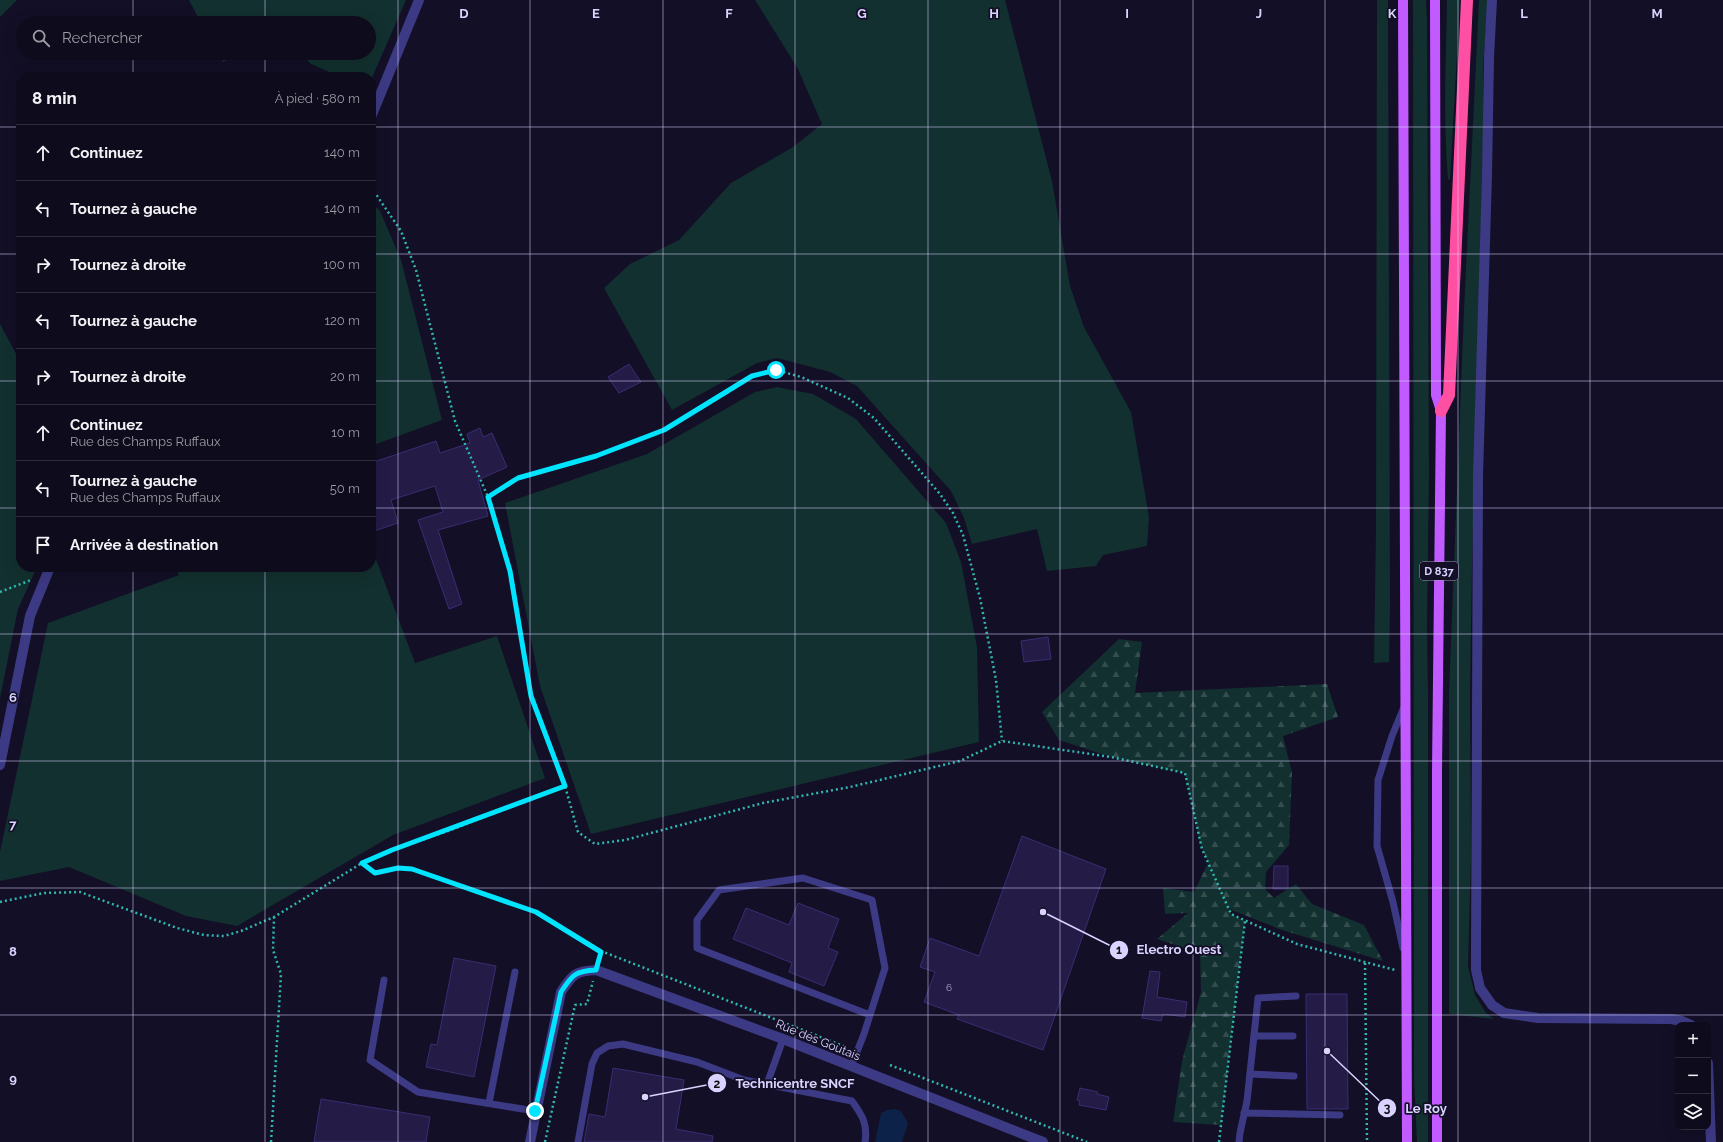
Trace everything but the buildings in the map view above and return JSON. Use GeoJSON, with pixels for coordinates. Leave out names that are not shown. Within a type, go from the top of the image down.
{"type":"FeatureCollection","features":[{"type":"Feature","properties":{"kind":"highway"},"geometry":{"type":"LineString","coordinates":[[1441,411],[1449,395],[1467,0]]}},
{"type":"Feature","properties":{"kind":"main road","name":"D 837"},"geometry":{"type":"LineString","coordinates":[[1403,0],[1406,1142]]}},
{"type":"Feature","properties":{"kind":"main road","name":"D 837"},"geometry":{"type":"LineString","coordinates":[[1434,0],[1436,395],[1441,411],[1437,771],[1437,1142]]}},
{"type":"Feature","properties":{"kind":"street"},"geometry":{"type":"LineString","coordinates":[[376,105],[419,0]]}},
{"type":"Feature","properties":{"kind":"street"},"geometry":{"type":"LineString","coordinates":[[1492,0],[1489,57],[1478,476],[1476,955],[1478,981],[1483,994],[1492,1005],[1511,1015],[1538,1018],[1671,1019],[1684,1022]]}},
{"type":"Feature","properties":{"kind":"street"},"geometry":{"type":"LineString","coordinates":[[0,765],[30,616],[48,572]]}},
{"type":"Feature","properties":{"kind":"street","name":"Rue des Goutais"},"geometry":{"type":"LineString","coordinates":[[535,1111],[561,992],[570,979],[581,971],[596,970],[782,1039],[1043,1142]]}},
{"type":"Feature","properties":{"kind":"street"},"geometry":{"type":"LineString","coordinates":[[1709,1094],[1711,1142]]}},
{"type":"Feature","properties":{"kind":"street"},"geometry":{"type":"LineString","coordinates":[[1406,1106],[1411,1142]]}},
{"type":"Feature","properties":{"kind":"street"},"geometry":{"type":"LineString","coordinates":[[530,1142],[535,1111]]}},
{"type":"Feature","properties":{"kind":"lane"},"geometry":{"type":"LineString","coordinates":[[1405,958],[1393,902],[1377,846],[1378,780],[1392,736],[1406,703]]}},
{"type":"Feature","properties":{"kind":"lane"},"geometry":{"type":"LineString","coordinates":[[851,1067],[870,1015],[885,968],[872,900],[803,878],[719,890],[697,920],[697,948],[870,1015]]}},
{"type":"Feature","properties":{"kind":"lane"},"geometry":{"type":"LineString","coordinates":[[489,1103],[515,972]]}},
{"type":"Feature","properties":{"kind":"lane"},"geometry":{"type":"LineString","coordinates":[[384,980],[370,1060],[418,1092],[535,1111]]}},
{"type":"Feature","properties":{"kind":"lane"},"geometry":{"type":"LineString","coordinates":[[1240,1142],[1240,1133],[1250,1074],[1258,998],[1296,996]]}},
{"type":"Feature","properties":{"kind":"lane"},"geometry":{"type":"LineString","coordinates":[[1254,1036],[1293,1036]]}},
{"type":"Feature","properties":{"kind":"lane"},"geometry":{"type":"LineString","coordinates":[[767,1084],[782,1039]]}},
{"type":"Feature","properties":{"kind":"lane"},"geometry":{"type":"LineString","coordinates":[[578,1142],[592,1064],[597,1053],[608,1046],[623,1044],[697,1062],[744,1080],[852,1101],[863,1117],[866,1134],[865,1142]]}},
{"type":"Feature","properties":{"kind":"lane"},"geometry":{"type":"LineString","coordinates":[[1250,1074],[1294,1076]]}},
{"type":"Feature","properties":{"kind":"lane"},"geometry":{"type":"LineString","coordinates":[[1244,1113],[1340,1115]]}},
{"type":"Feature","properties":{"kind":"path"},"geometry":{"type":"LineString","coordinates":[[376,194],[401,232],[416,270],[455,421],[488,497],[510,571],[531,696],[565,786],[578,832],[595,844],[625,840],[763,803],[850,787],[960,761],[1002,741],[1111,758],[1185,773],[1202,849],[1231,914],[1297,944],[1405,973]]}},
{"type":"Feature","properties":{"kind":"path"},"geometry":{"type":"LineString","coordinates":[[488,497],[518,478],[596,456],[664,430],[752,376],[776,370],[801,377],[848,398],[874,418],[940,494],[953,513],[963,535],[980,598],[996,680],[1002,741]]}},
{"type":"Feature","properties":{"kind":"path"},"geometry":{"type":"LineString","coordinates":[[0,592],[46,572]]}},
{"type":"Feature","properties":{"kind":"path"},"geometry":{"type":"LineString","coordinates":[[0,902],[44,893],[80,892],[177,928],[204,935],[224,936],[241,931],[274,917],[362,863],[392,850],[565,786]]}},
{"type":"Feature","properties":{"kind":"path"},"geometry":{"type":"LineString","coordinates":[[362,863],[375,873],[398,868],[412,869],[529,909],[601,952],[846,1047]]}},
{"type":"Feature","properties":{"kind":"path"},"geometry":{"type":"LineString","coordinates":[[271,1142],[281,974],[273,950],[274,917]]}},
{"type":"Feature","properties":{"kind":"path"},"geometry":{"type":"LineString","coordinates":[[1218,1142],[1245,921]]}},
{"type":"Feature","properties":{"kind":"path"},"geometry":{"type":"LineString","coordinates":[[545,1142],[575,1005],[587,1004],[601,952]]}},
{"type":"Feature","properties":{"kind":"path"},"geometry":{"type":"LineString","coordinates":[[1365,963],[1367,1142]]}},
{"type":"Feature","properties":{"kind":"path"},"geometry":{"type":"LineString","coordinates":[[890,1065],[1087,1142]]}},
{"type":"Feature","properties":{"kind":"green space"},"geometry":{"type":"Polygon","coordinates":[[[0,0],[17,0],[0,17],[0,0]]]}},
{"type":"Feature","properties":{"kind":"green space"},"geometry":{"type":"Polygon","coordinates":[[[189,0],[406,0],[374,72],[329,72],[311,64],[307,60],[376,60],[376,16],[197,16],[189,0]]]}},
{"type":"Feature","properties":{"kind":"green space"},"geometry":{"type":"Polygon","coordinates":[[[755,0],[1005,0],[1052,181],[1070,286],[1084,327],[1131,412],[1149,517],[1147,546],[1103,555],[1096,566],[1047,571],[1037,529],[972,544],[964,518],[951,491],[857,386],[830,372],[777,358],[757,363],[672,410],[604,288],[630,264],[679,240],[731,183],[793,147],[822,124],[797,67],[755,0]]]}},
{"type":"Feature","properties":{"kind":"green space"},"geometry":{"type":"Polygon","coordinates":[[[1377,0],[1388,0],[1390,604],[1389,662],[1374,663],[1376,527],[1377,0]]]}},
{"type":"Feature","properties":{"kind":"green space"},"geometry":{"type":"Polygon","coordinates":[[[1413,0],[1426,0],[1427,21],[1429,473],[1427,626],[1428,1142],[1417,1142],[1414,1078],[1413,0]]]}},
{"type":"Feature","properties":{"kind":"green space"},"geometry":{"type":"Polygon","coordinates":[[[1447,0],[1460,0],[1450,180],[1448,179],[1446,157],[1445,90],[1447,0]]]}},
{"type":"Feature","properties":{"kind":"green space"},"geometry":{"type":"Polygon","coordinates":[[[1479,0],[1488,0],[1483,66],[1483,148],[1472,565],[1470,694],[1471,859],[1468,966],[1475,995],[1486,1013],[1494,1019],[1449,1014],[1449,693],[1464,310],[1479,0]]]}},
{"type":"Feature","properties":{"kind":"green space"},"geometry":{"type":"Polygon","coordinates":[[[376,207],[380,211],[401,260],[442,420],[376,444],[376,207]]]}},
{"type":"Feature","properties":{"kind":"green space"},"geometry":{"type":"Polygon","coordinates":[[[0,324],[16,354],[16,572],[35,572],[18,609],[0,698],[0,324]]]}},
{"type":"Feature","properties":{"kind":"green space"},"geometry":{"type":"Polygon","coordinates":[[[777,387],[813,394],[856,419],[946,523],[961,562],[977,647],[979,742],[591,834],[540,686],[505,503],[647,454],[755,392],[777,387]]]}},
{"type":"Feature","properties":{"kind":"green space"},"geometry":{"type":"Polygon","coordinates":[[[376,559],[415,663],[497,636],[545,778],[393,835],[237,926],[186,916],[69,867],[0,881],[0,852],[48,623],[179,575],[178,572],[376,572],[376,559]]]}},
{"type":"Feature","properties":{"kind":"green space"},"geometry":{"type":"Polygon","coordinates":[[[1119,639],[1142,642],[1135,693],[1327,684],[1338,717],[1283,736],[1292,773],[1289,845],[1266,872],[1265,889],[1274,898],[1296,884],[1312,904],[1364,925],[1383,961],[1282,930],[1229,909],[1231,914],[1245,921],[1221,1125],[1173,1122],[1182,1061],[1201,992],[1200,953],[1157,939],[1188,913],[1165,914],[1163,888],[1194,892],[1208,863],[1215,879],[1200,843],[1185,773],[1111,757],[1059,740],[1042,712],[1119,639]]]}},
{"type":"Feature","properties":{"kind":"water"},"geometry":{"type":"Polygon","coordinates":[[[895,1109],[901,1111],[908,1123],[902,1142],[875,1142],[881,1113],[887,1110],[895,1109]]]}},
{"type":"Feature","properties":{"kind":"place","name":"Electro Ouest"},"geometry":{"type":"Point","coordinates":[1043,912]}},
{"type":"Feature","properties":{"kind":"place","name":"Le Roy"},"geometry":{"type":"Point","coordinates":[1327,1051]}},
{"type":"Feature","properties":{"kind":"place","name":"Technicentre SNCF"},"geometry":{"type":"Point","coordinates":[645,1097]}},
{"type":"Feature","properties":{"kind":"route"},"geometry":{"type":"LineString","coordinates":[[535,1111],[561,992],[570,979],[581,971],[596,970],[601,952],[536,912],[412,869],[398,868],[375,873],[362,863],[392,850],[448,831],[565,786],[531,696],[510,571],[488,497],[518,478],[596,456],[664,430],[752,376],[776,370]]}}]}
